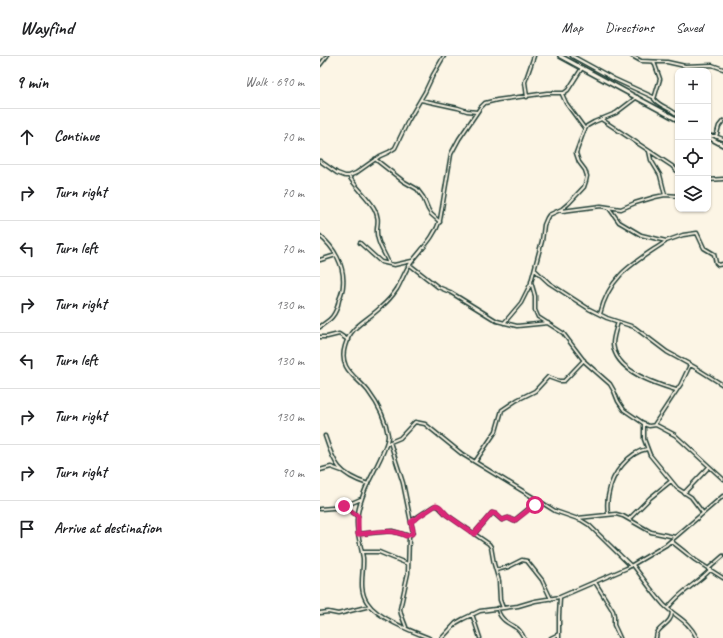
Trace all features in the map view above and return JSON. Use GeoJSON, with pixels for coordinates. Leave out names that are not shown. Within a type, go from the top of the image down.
{"type":"FeatureCollection","features":[{"type":"Feature","properties":{"kind":"main road"},"geometry":{"type":"LineString","coordinates":[[562,56],[675,118]]}},
{"type":"Feature","properties":{"kind":"main road"},"geometry":{"type":"LineString","coordinates":[[711,139],[723,145]]}},
{"type":"Feature","properties":{"kind":"street"},"geometry":{"type":"LineString","coordinates":[[320,64],[328,56]]}},
{"type":"Feature","properties":{"kind":"street"},"geometry":{"type":"LineString","coordinates":[[320,161],[336,173],[349,176],[356,173],[398,145],[408,121],[444,56]]}},
{"type":"Feature","properties":{"kind":"street"},"geometry":{"type":"LineString","coordinates":[[527,97],[525,82],[534,56]]}},
{"type":"Feature","properties":{"kind":"street"},"geometry":{"type":"LineString","coordinates":[[572,56],[614,79],[654,98],[654,101],[670,108],[675,113]]}},
{"type":"Feature","properties":{"kind":"street"},"geometry":{"type":"LineString","coordinates":[[632,56],[641,61],[667,62],[685,66],[712,66],[723,69]]}},
{"type":"Feature","properties":{"kind":"street"},"geometry":{"type":"LineString","coordinates":[[654,62],[660,79],[654,98]]}},
{"type":"Feature","properties":{"kind":"street"},"geometry":{"type":"LineString","coordinates":[[407,628],[400,609],[408,573],[409,536],[413,532],[403,483],[389,443],[386,428],[375,402],[367,390],[349,372],[345,364],[344,352],[348,340],[355,328],[381,307],[397,288],[410,265],[437,230],[440,222],[451,154],[477,112],[485,103],[492,101],[547,93],[562,93],[568,90],[582,68]]}},
{"type":"Feature","properties":{"kind":"street"},"geometry":{"type":"LineString","coordinates":[[562,93],[566,103],[585,129]]}},
{"type":"Feature","properties":{"kind":"street"},"geometry":{"type":"LineString","coordinates":[[560,211],[578,195],[584,187],[586,181],[587,176],[585,170],[579,162],[576,153],[580,138],[587,126],[616,113],[637,97]]}},
{"type":"Feature","properties":{"kind":"street"},"geometry":{"type":"LineString","coordinates":[[421,100],[477,112]]}},
{"type":"Feature","properties":{"kind":"street"},"geometry":{"type":"LineString","coordinates":[[601,119],[675,169]]}},
{"type":"Feature","properties":{"kind":"street"},"geometry":{"type":"LineString","coordinates":[[716,137],[719,126],[723,121]]}},
{"type":"Feature","properties":{"kind":"street"},"geometry":{"type":"LineString","coordinates":[[711,137],[723,139]]}},
{"type":"Feature","properties":{"kind":"street"},"geometry":{"type":"LineString","coordinates":[[648,150],[651,160],[660,175],[665,195]]}},
{"type":"Feature","properties":{"kind":"street"},"geometry":{"type":"LineString","coordinates":[[375,159],[403,181],[417,189],[423,197],[431,214],[440,222]]}},
{"type":"Feature","properties":{"kind":"street"},"geometry":{"type":"LineString","coordinates":[[349,176],[354,186],[369,201],[374,209],[379,220],[377,231],[378,240],[387,255],[389,264]]}},
{"type":"Feature","properties":{"kind":"street"},"geometry":{"type":"LineString","coordinates":[[711,180],[723,178]]}},
{"type":"Feature","properties":{"kind":"street"},"geometry":{"type":"LineString","coordinates":[[504,323],[521,302],[532,282],[542,241],[544,225],[549,215],[560,211],[601,206],[621,209],[635,203],[665,195],[675,196]]}},
{"type":"Feature","properties":{"kind":"street"},"geometry":{"type":"LineString","coordinates":[[609,208],[619,222],[641,235],[666,241]]}},
{"type":"Feature","properties":{"kind":"street"},"geometry":{"type":"LineString","coordinates":[[600,314],[603,302],[617,278],[636,261],[666,241],[683,235],[697,233],[704,248],[714,254],[716,263],[723,264]]}},
{"type":"Feature","properties":{"kind":"street"},"geometry":{"type":"LineString","coordinates":[[320,236],[327,241],[336,255],[342,270],[343,286],[337,310],[333,317],[320,327]]}},
{"type":"Feature","properties":{"kind":"street"},"geometry":{"type":"LineString","coordinates":[[360,243],[378,260],[389,264],[394,265],[413,261]]}},
{"type":"Feature","properties":{"kind":"street"},"geometry":{"type":"LineString","coordinates":[[320,260],[336,255]]}},
{"type":"Feature","properties":{"kind":"street"},"geometry":{"type":"LineString","coordinates":[[410,265],[438,287],[450,292],[486,315],[504,323],[517,326],[549,323]]}},
{"type":"Feature","properties":{"kind":"street"},"geometry":{"type":"LineString","coordinates":[[535,270],[549,283],[589,309],[618,322],[634,327],[667,352],[690,364],[723,385]]}},
{"type":"Feature","properties":{"kind":"street"},"geometry":{"type":"LineString","coordinates":[[532,282],[535,296],[535,310],[538,317],[563,333],[584,360],[610,384],[624,410],[649,426],[656,425],[675,435],[723,479]]}},
{"type":"Feature","properties":{"kind":"street"},"geometry":{"type":"LineString","coordinates":[[618,322],[613,344],[617,355],[624,364],[632,372],[639,376],[676,390]]}},
{"type":"Feature","properties":{"kind":"street"},"geometry":{"type":"LineString","coordinates":[[320,336],[327,337],[339,334],[348,340]]}},
{"type":"Feature","properties":{"kind":"street"},"geometry":{"type":"LineString","coordinates":[[476,462],[496,431],[500,416],[505,407],[535,391],[548,377],[559,381],[564,380],[584,360]]}},
{"type":"Feature","properties":{"kind":"street"},"geometry":{"type":"LineString","coordinates":[[653,426],[686,375],[690,364]]}},
{"type":"Feature","properties":{"kind":"street"},"geometry":{"type":"LineString","coordinates":[[428,638],[386,619],[367,603],[362,588],[362,552],[358,534],[358,516],[362,498],[368,484],[389,443],[400,438],[415,422],[421,423],[437,433],[462,454],[538,501],[555,511],[576,518],[596,530],[632,565],[660,601],[672,612],[687,622],[697,638]]}},
{"type":"Feature","properties":{"kind":"street"},"geometry":{"type":"LineString","coordinates":[[644,423],[644,438],[650,455],[671,481],[684,493],[691,497],[703,513]]}},
{"type":"Feature","properties":{"kind":"street"},"geometry":{"type":"LineString","coordinates":[[325,436],[332,456],[342,471]]}},
{"type":"Feature","properties":{"kind":"street"},"geometry":{"type":"LineString","coordinates":[[608,514],[607,505],[609,491],[614,478],[626,461],[634,454],[638,451],[648,449]]}},
{"type":"Feature","properties":{"kind":"street"},"geometry":{"type":"LineString","coordinates":[[320,470],[331,467],[368,484]]}},
{"type":"Feature","properties":{"kind":"street"},"geometry":{"type":"LineString","coordinates":[[684,493],[709,467]]}},
{"type":"Feature","properties":{"kind":"street"},"geometry":{"type":"LineString","coordinates":[[629,519],[650,498],[671,481]]}},
{"type":"Feature","properties":{"kind":"street"},"geometry":{"type":"LineString","coordinates":[[442,638],[456,623],[472,614],[480,611],[518,606],[535,601],[560,597],[632,565],[675,537],[723,496]]}},
{"type":"Feature","properties":{"kind":"street"},"geometry":{"type":"LineString","coordinates":[[320,509],[344,506],[362,498]]}},
{"type":"Feature","properties":{"kind":"street"},"geometry":{"type":"LineString","coordinates":[[474,534],[492,513],[496,514],[502,520],[508,518],[514,521],[538,501]]}},
{"type":"Feature","properties":{"kind":"street"},"geometry":{"type":"LineString","coordinates":[[344,506],[358,516]]}},
{"type":"Feature","properties":{"kind":"street"},"geometry":{"type":"LineString","coordinates":[[411,522],[434,506],[438,506],[447,515],[491,547],[499,580],[501,603],[503,608]]}},
{"type":"Feature","properties":{"kind":"street"},"geometry":{"type":"LineString","coordinates":[[576,518],[616,514],[629,519],[651,532],[675,537]]}},
{"type":"Feature","properties":{"kind":"street"},"geometry":{"type":"LineString","coordinates":[[358,534],[392,532],[409,536]]}},
{"type":"Feature","properties":{"kind":"street"},"geometry":{"type":"LineString","coordinates":[[671,540],[690,556],[723,578]]}},
{"type":"Feature","properties":{"kind":"street"},"geometry":{"type":"LineString","coordinates":[[362,552],[379,552],[408,564]]}},
{"type":"Feature","properties":{"kind":"street"},"geometry":{"type":"LineString","coordinates":[[668,608],[674,599],[698,581],[723,556]]}},
{"type":"Feature","properties":{"kind":"street"},"geometry":{"type":"LineString","coordinates":[[496,570],[508,567],[522,560],[527,561],[542,580],[551,599]]}},
{"type":"Feature","properties":{"kind":"street"},"geometry":{"type":"LineString","coordinates":[[595,582],[613,611],[614,625],[620,638]]}},
{"type":"Feature","properties":{"kind":"street"},"geometry":{"type":"LineString","coordinates":[[559,638],[558,616],[560,597]]}},
{"type":"Feature","properties":{"kind":"street"},"geometry":{"type":"LineString","coordinates":[[320,613],[328,612],[338,614],[370,606]]}},
{"type":"Feature","properties":{"kind":"street"},"geometry":{"type":"LineString","coordinates":[[498,608],[499,615],[511,626],[518,629],[524,638]]}},
{"type":"Feature","properties":{"kind":"street"},"geometry":{"type":"LineString","coordinates":[[656,638],[657,632],[671,618],[672,612]]}},
{"type":"Feature","properties":{"kind":"street"},"geometry":{"type":"LineString","coordinates":[[472,614],[480,638]]}},
{"type":"Feature","properties":{"kind":"street"},"geometry":{"type":"LineString","coordinates":[[551,638],[559,634]]}},
{"type":"Feature","properties":{"kind":"route"},"geometry":{"type":"LineString","coordinates":[[344,506],[358,516],[358,534],[398,532],[409,536],[413,532],[411,522],[436,505],[440,507],[447,515],[474,534],[492,513],[496,514],[502,520],[508,518],[514,521],[535,505]]}}]}
